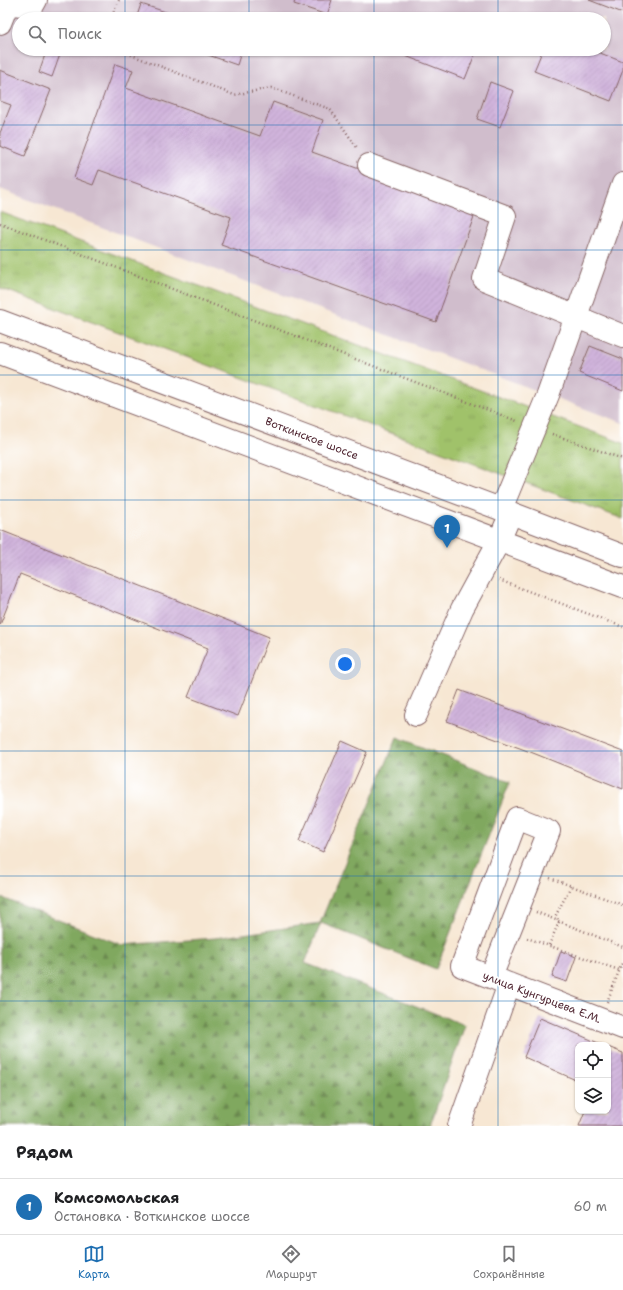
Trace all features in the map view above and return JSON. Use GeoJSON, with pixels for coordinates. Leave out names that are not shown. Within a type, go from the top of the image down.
{"type":"FeatureCollection","features":[{"type":"Feature","properties":{"kind":"main road"},"geometry":{"type":"LineString","coordinates":[[0,23],[4,2],[32,7],[36,0]]}},
{"type":"Feature","properties":{"kind":"main road"},"geometry":{"type":"LineString","coordinates":[[369,165],[506,216],[484,279],[623,336]]}},
{"type":"Feature","properties":{"kind":"main road"},"geometry":{"type":"LineString","coordinates":[[416,715],[462,609],[499,541],[506,511],[623,184]]}},
{"type":"Feature","properties":{"kind":"main road","name":"Воткинское шоссе"},"geometry":{"type":"LineString","coordinates":[[0,321],[623,556]]}},
{"type":"Feature","properties":{"kind":"main road"},"geometry":{"type":"LineString","coordinates":[[0,353],[623,587]]}},
{"type":"Feature","properties":{"kind":"main road","name":"улица Кунгурцева Е.М."},"geometry":{"type":"LineString","coordinates":[[533,871],[549,830],[516,818],[462,966],[623,1028]]}},
{"type":"Feature","properties":{"kind":"main road"},"geometry":{"type":"LineString","coordinates":[[459,1126],[500,981],[509,931],[533,871]]}},
{"type":"Feature","properties":{"kind":"path"},"geometry":{"type":"LineString","coordinates":[[113,12],[119,0]]}},
{"type":"Feature","properties":{"kind":"path"},"geometry":{"type":"LineString","coordinates":[[134,56],[234,95],[271,88],[330,109],[369,165]]}},
{"type":"Feature","properties":{"kind":"path"},"geometry":{"type":"LineString","coordinates":[[0,223],[535,428],[623,459]]}},
{"type":"Feature","properties":{"kind":"path"},"geometry":{"type":"LineString","coordinates":[[481,574],[623,627]]}},
{"type":"Feature","properties":{"kind":"path"},"geometry":{"type":"LineString","coordinates":[[533,871],[623,905]]}},
{"type":"Feature","properties":{"kind":"path"},"geometry":{"type":"LineString","coordinates":[[549,946],[559,922],[556,915],[571,886]]}},
{"type":"Feature","properties":{"kind":"path"},"geometry":{"type":"LineString","coordinates":[[519,906],[623,947]]}},
{"type":"Feature","properties":{"kind":"path"},"geometry":{"type":"LineString","coordinates":[[509,931],[619,970]]}},
{"type":"Feature","properties":{"kind":"path"},"geometry":{"type":"LineString","coordinates":[[601,1019],[623,961]]}},
{"type":"Feature","properties":{"kind":"shaded area"},"geometry":{"type":"Polygon","coordinates":[[[0,0],[623,0],[623,423],[0,189],[0,0]]]}},
{"type":"Feature","properties":{"kind":"green space"},"geometry":{"type":"Polygon","coordinates":[[[0,212],[623,443],[623,519],[0,288],[0,212]]]}},
{"type":"Feature","properties":{"kind":"green space"},"geometry":{"type":"Polygon","coordinates":[[[397,737],[510,782],[436,969],[321,923],[305,963],[465,1025],[430,1126],[148,1126],[140,1123],[138,1126],[0,1126],[0,897],[122,945],[215,938],[320,923],[397,737]]]}},
{"type":"Feature","properties":{"kind":"building"},"geometry":{"type":"Polygon","coordinates":[[[295,0],[332,0],[328,12],[318,12],[294,4],[295,0]]]}},
{"type":"Feature","properties":{"kind":"building"},"geometry":{"type":"Polygon","coordinates":[[[589,0],[623,0],[623,13],[589,0]]]}},
{"type":"Feature","properties":{"kind":"building"},"geometry":{"type":"Polygon","coordinates":[[[141,4],[166,12],[138,12],[141,4]]]}},
{"type":"Feature","properties":{"kind":"building"},"geometry":{"type":"Polygon","coordinates":[[[45,56],[60,56],[52,77],[39,72],[45,56]]]}},
{"type":"Feature","properties":{"kind":"building"},"geometry":{"type":"Polygon","coordinates":[[[211,56],[240,56],[237,65],[211,56]]]}},
{"type":"Feature","properties":{"kind":"building"},"geometry":{"type":"Polygon","coordinates":[[[406,56],[474,56],[465,79],[406,56]]]}},
{"type":"Feature","properties":{"kind":"building"},"geometry":{"type":"Polygon","coordinates":[[[540,56],[608,56],[623,62],[623,70],[611,101],[534,71],[540,56]]]}},
{"type":"Feature","properties":{"kind":"building"},"geometry":{"type":"Polygon","coordinates":[[[115,64],[133,70],[126,88],[260,136],[273,102],[323,120],[312,152],[476,211],[436,322],[221,245],[231,217],[99,170],[93,185],[74,178],[115,64]]]}},
{"type":"Feature","properties":{"kind":"building"},"geometry":{"type":"Polygon","coordinates":[[[0,70],[51,90],[25,156],[0,146],[0,133],[11,105],[0,101],[0,70]]]}},
{"type":"Feature","properties":{"kind":"building"},"geometry":{"type":"Polygon","coordinates":[[[490,82],[514,91],[500,127],[477,119],[490,82]]]}},
{"type":"Feature","properties":{"kind":"building"},"geometry":{"type":"Polygon","coordinates":[[[590,346],[623,359],[623,391],[579,373],[590,346]]]}},
{"type":"Feature","properties":{"kind":"building"},"geometry":{"type":"Polygon","coordinates":[[[0,530],[269,637],[238,716],[188,697],[208,648],[20,574],[0,625],[0,530]]]}},
{"type":"Feature","properties":{"kind":"building"},"geometry":{"type":"Polygon","coordinates":[[[459,690],[623,752],[623,789],[447,721],[459,690]]]}},
{"type":"Feature","properties":{"kind":"building"},"geometry":{"type":"Polygon","coordinates":[[[342,741],[367,752],[323,852],[299,841],[342,741]]]}},
{"type":"Feature","properties":{"kind":"building"},"geometry":{"type":"Polygon","coordinates":[[[561,951],[576,957],[567,982],[552,977],[561,951]]]}},
{"type":"Feature","properties":{"kind":"building"},"geometry":{"type":"Polygon","coordinates":[[[540,1018],[596,1042],[575,1042],[575,1080],[524,1057],[540,1018]]]}},
{"type":"Feature","properties":{"kind":"building"},"geometry":{"type":"Polygon","coordinates":[[[611,1048],[623,1053],[623,1126],[579,1126],[584,1114],[611,1114],[611,1048]]]}},
{"type":"Feature","properties":{"kind":"place","name":"Комсомольская"},"geometry":{"type":"Point","coordinates":[447,548]}}]}
